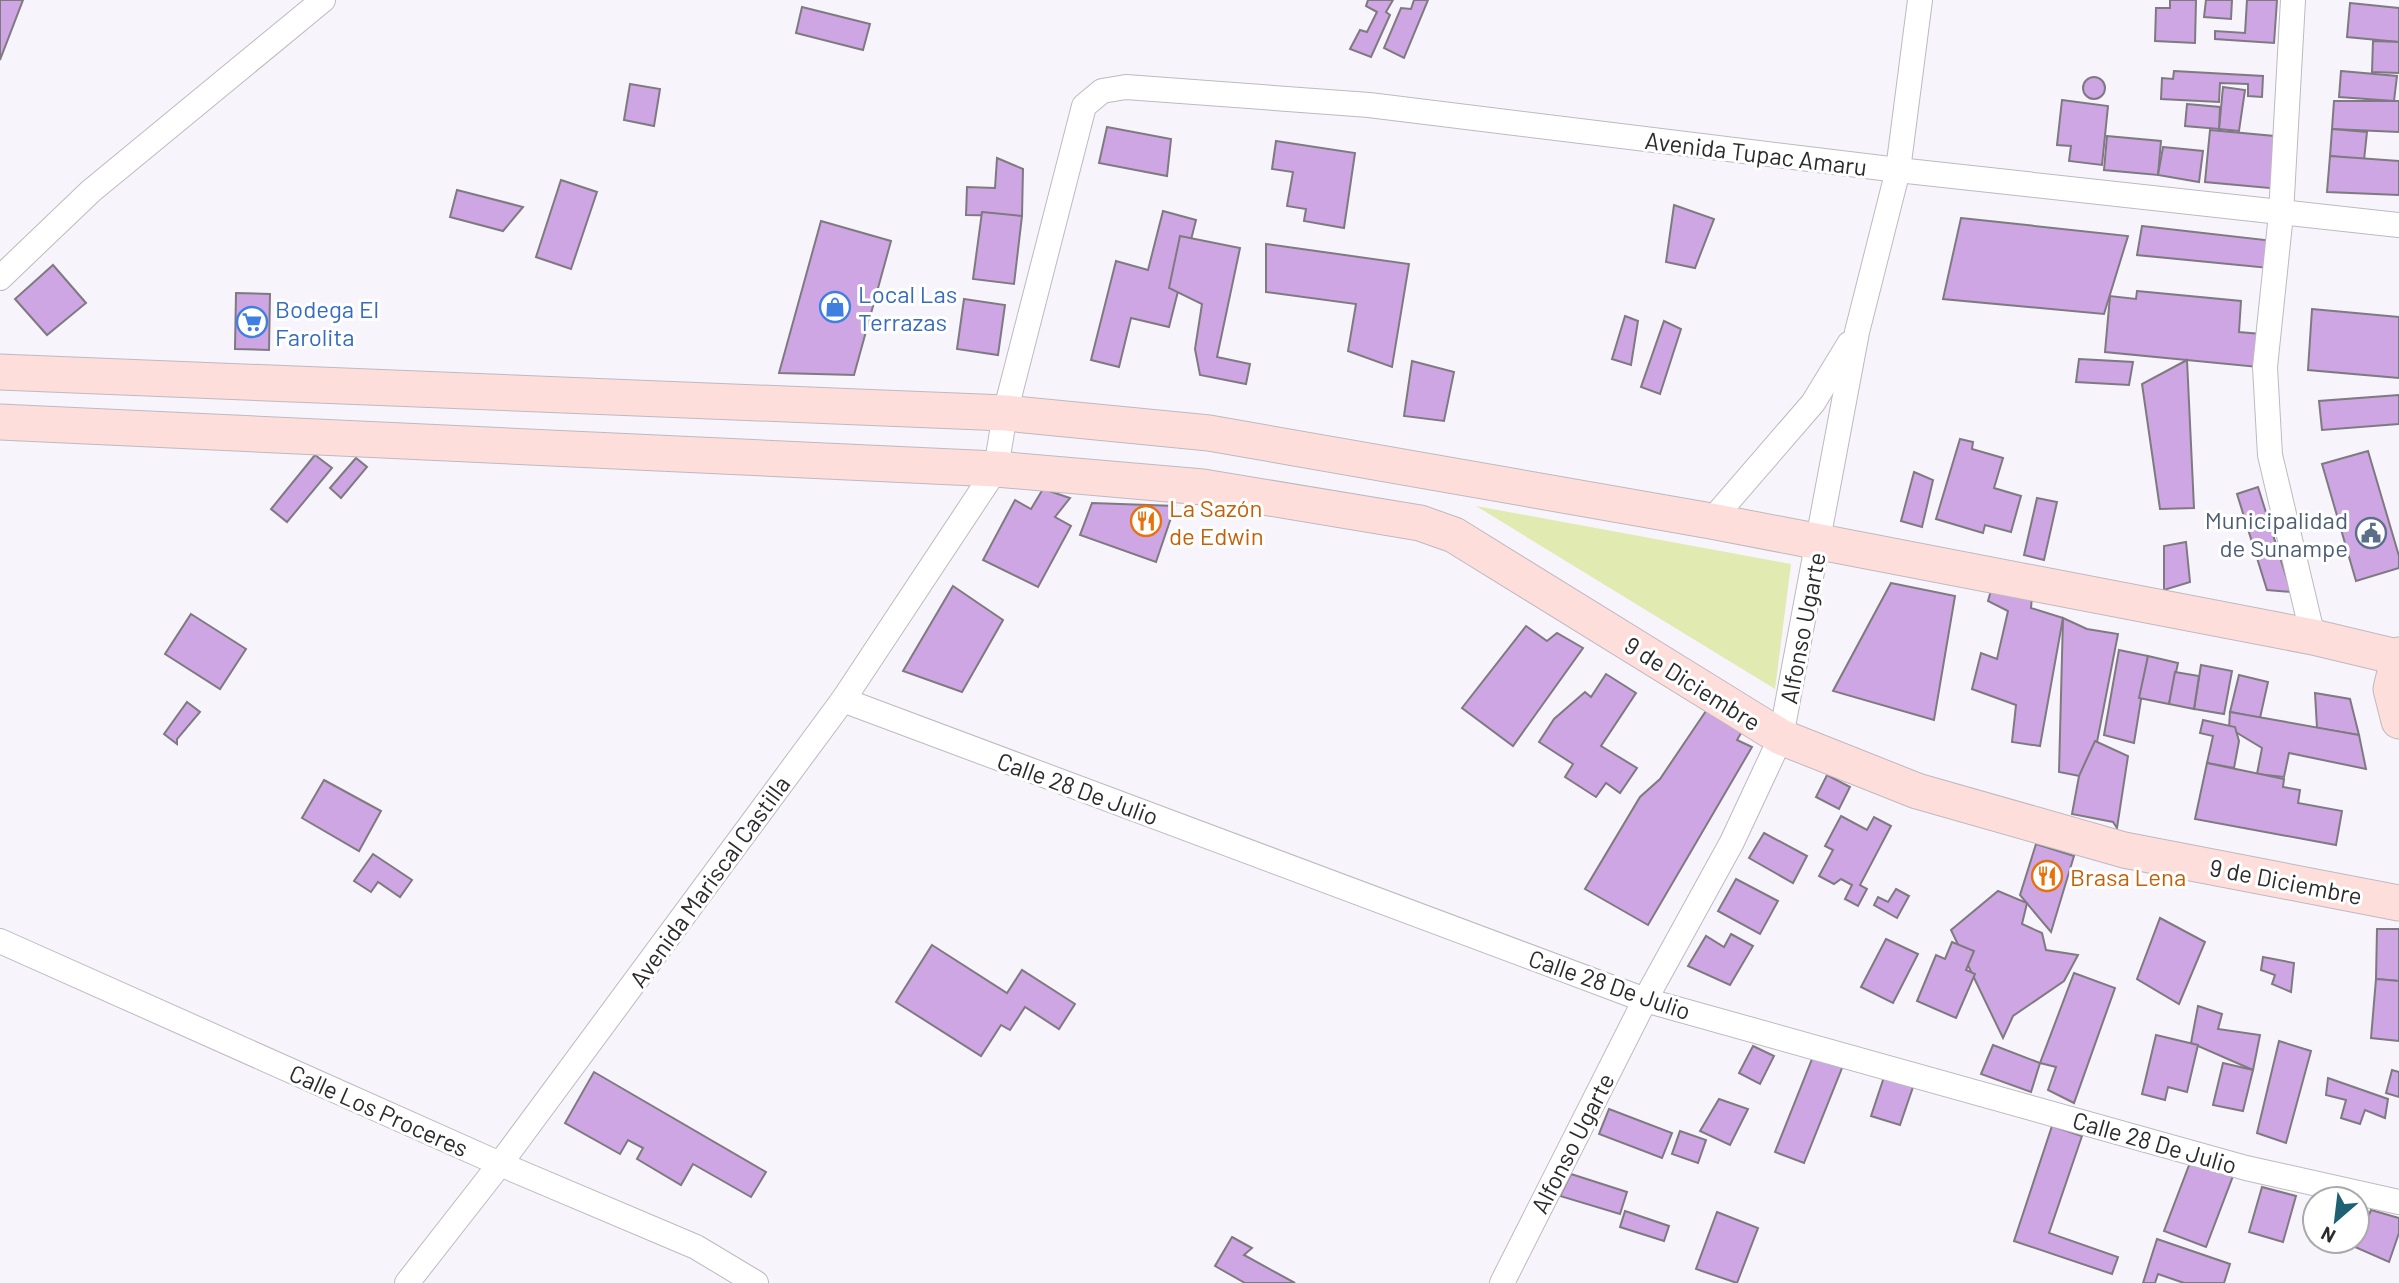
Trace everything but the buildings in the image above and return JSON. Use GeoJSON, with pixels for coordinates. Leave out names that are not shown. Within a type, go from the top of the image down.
{"type":"FeatureCollection","features":[{"type":"Feature","properties":{"kind":"main road"},"geometry":{"type":"LineString","coordinates":[[0,372],[1005,413],[1209,433],[1711,521],[1818,544],[2313,637],[2398,656],[2391,689],[2399,721]]}},
{"type":"Feature","properties":{"kind":"main road","name":"9 de Diciembre"},"geometry":{"type":"LineString","coordinates":[[0,422],[996,469],[1203,486],[1420,523],[1454,535],[1781,737],[1917,791],[2124,850],[2399,903]]}},
{"type":"Feature","properties":{"kind":"street"},"geometry":{"type":"LineString","coordinates":[[0,278],[91,191],[323,0]]}},
{"type":"Feature","properties":{"kind":"street","name":"Alfonso Ugarte"},"geometry":{"type":"LineString","coordinates":[[1502,1283],[1645,1000],[1732,842],[1781,737],[1857,332],[1898,170],[1920,0]]}},
{"type":"Feature","properties":{"kind":"street"},"geometry":{"type":"LineString","coordinates":[[2293,0],[2281,214],[2265,367],[2270,455],[2313,637]]}},
{"type":"Feature","properties":{"kind":"street","name":"Avenida Tupac Amaru"},"geometry":{"type":"LineString","coordinates":[[1005,413],[1084,106],[1092,97],[1113,87],[1369,105],[1898,170],[2399,225]]}},
{"type":"Feature","properties":{"kind":"street"},"geometry":{"type":"LineString","coordinates":[[1711,521],[1813,403],[1857,332]]}},
{"type":"Feature","properties":{"kind":"street"},"geometry":{"type":"LineString","coordinates":[[996,469],[1005,413]]}},
{"type":"Feature","properties":{"kind":"street","name":"Avenida Mariscal Castilla"},"geometry":{"type":"LineString","coordinates":[[407,1283],[500,1164],[843,701],[996,469]]}},
{"type":"Feature","properties":{"kind":"street","name":"Calle 28 De Julio"},"geometry":{"type":"LineString","coordinates":[[843,701],[1645,1000],[2246,1168],[2399,1202]]}},
{"type":"Feature","properties":{"kind":"street","name":"Calle Los Proceres"},"geometry":{"type":"LineString","coordinates":[[0,941],[500,1164],[696,1247],[756,1283]]}},
{"type":"Feature","properties":{"kind":"green space"},"geometry":{"type":"Polygon","coordinates":[[[1476,506],[1791,564],[1775,689],[1476,506]]]}},
{"type":"Feature","properties":{"kind":"place","name":"Local Las Terrazas"},"geometry":{"type":"Point","coordinates":[835,307]}},
{"type":"Feature","properties":{"kind":"place","name":"Bodega El Farolita"},"geometry":{"type":"Point","coordinates":[252,322]}},
{"type":"Feature","properties":{"kind":"place","name":"La Sazón de Edwin"},"geometry":{"type":"Point","coordinates":[1146,521]}},
{"type":"Feature","properties":{"kind":"place","name":"Municipalidad de Sunampe"},"geometry":{"type":"Point","coordinates":[2371,533]}},
{"type":"Feature","properties":{"kind":"place","name":"Brasa Lena"},"geometry":{"type":"Point","coordinates":[2047,876]}}]}
